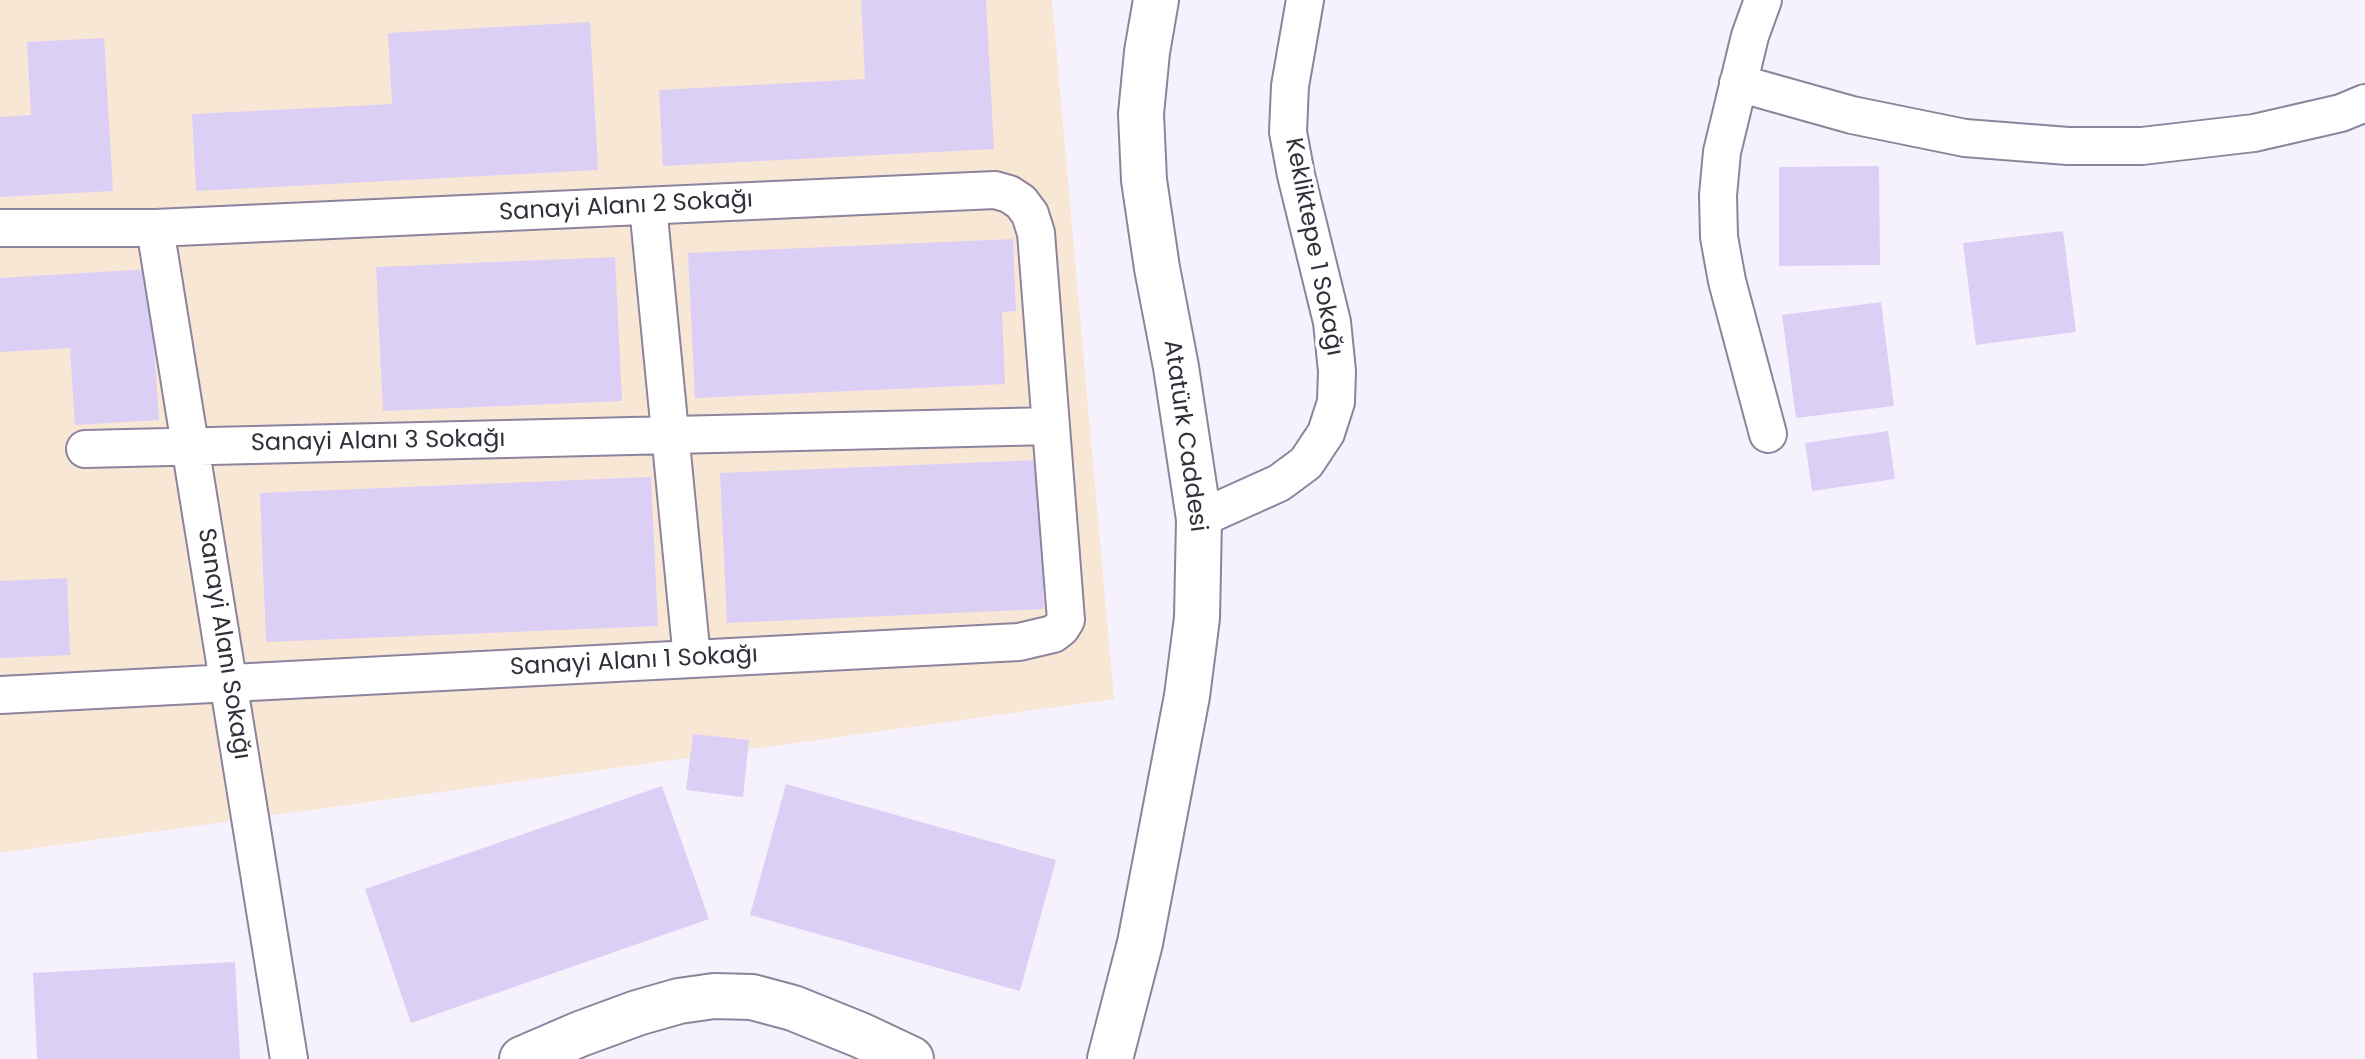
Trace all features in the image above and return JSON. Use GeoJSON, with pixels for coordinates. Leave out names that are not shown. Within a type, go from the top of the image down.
{"type":"FeatureCollection","features":[{"type":"Feature","properties":{"kind":"main road","name":"Atatürk Caddesi"},"geometry":{"type":"LineString","coordinates":[[1110,1059],[1140,943],[1187,696],[1197,618],[1199,519],[1144,180],[1141,114],[1156,0]]}},
{"type":"Feature","properties":{"kind":"main road"},"geometry":{"type":"LineString","coordinates":[[522,1059],[637,1013],[679,1001],[714,996],[752,997],[793,1008],[911,1059]]}},
{"type":"Feature","properties":{"kind":"street","name":"Kekliktepe 1 Sokağı"},"geometry":{"type":"LineString","coordinates":[[1199,519],[1279,483],[1306,463],[1326,433],[1336,402],[1337,371],[1332,322],[1288,132],[1290,86],[1305,0]]}},
{"type":"Feature","properties":{"kind":"street"},"geometry":{"type":"LineString","coordinates":[[1763,0],[1750,36],[1722,152],[1718,195],[1719,237],[1727,281],[1768,434]]}},
{"type":"Feature","properties":{"kind":"street"},"geometry":{"type":"LineString","coordinates":[[1738,83],[1852,115],[1965,138],[2068,146],[2142,146],[2254,133],[2341,113],[2365,103]]}},
{"type":"Feature","properties":{"kind":"street","name":"Sanayi Alanı 2 Sokağı"},"geometry":{"type":"LineString","coordinates":[[0,228],[155,228],[995,190],[1021,202],[1030,214],[1036,233],[1051,426]]}},
{"type":"Feature","properties":{"kind":"street"},"geometry":{"type":"LineString","coordinates":[[648,206],[692,659]]}},
{"type":"Feature","properties":{"kind":"street","name":"Sanayi Alanı Sokağı"},"geometry":{"type":"LineString","coordinates":[[155,228],[289,1059]]}},
{"type":"Feature","properties":{"kind":"street","name":"Sanayi Alanı 3 Sokağı"},"geometry":{"type":"LineString","coordinates":[[85,449],[1051,426]]}},
{"type":"Feature","properties":{"kind":"street","name":"Sanayi Alanı 1 Sokağı"},"geometry":{"type":"LineString","coordinates":[[0,695],[1019,642],[1053,634],[1066,620],[1051,426]]}},
{"type":"Feature","properties":{"kind":"shaded area"},"geometry":{"type":"Polygon","coordinates":[[[0,0],[1052,0],[1114,699],[0,853],[0,0]]]}},
{"type":"Feature","properties":{"kind":"building"},"geometry":{"type":"Polygon","coordinates":[[[861,0],[986,0],[994,149],[663,166],[659,90],[865,79],[861,0]]]}},
{"type":"Feature","properties":{"kind":"building"},"geometry":{"type":"Polygon","coordinates":[[[590,22],[598,170],[196,191],[192,114],[392,104],[388,33],[590,22]]]}},
{"type":"Feature","properties":{"kind":"building"},"geometry":{"type":"Polygon","coordinates":[[[104,38],[113,191],[0,197],[0,117],[31,115],[27,42],[104,38]]]}},
{"type":"Feature","properties":{"kind":"building"},"geometry":{"type":"Polygon","coordinates":[[[1879,166],[1880,265],[1779,266],[1779,167],[1879,166]]]}},
{"type":"Feature","properties":{"kind":"building"},"geometry":{"type":"Polygon","coordinates":[[[2063,231],[2076,332],[1976,345],[1963,243],[2063,231]]]}},
{"type":"Feature","properties":{"kind":"building"},"geometry":{"type":"Polygon","coordinates":[[[1013,239],[1016,311],[1002,312],[1005,384],[695,398],[688,253],[1013,239]]]}},
{"type":"Feature","properties":{"kind":"building"},"geometry":{"type":"Polygon","coordinates":[[[615,257],[622,401],[383,411],[376,267],[615,257]]]}},
{"type":"Feature","properties":{"kind":"building"},"geometry":{"type":"Polygon","coordinates":[[[149,269],[159,420],[75,425],[70,348],[0,352],[0,278],[149,269]]]}},
{"type":"Feature","properties":{"kind":"building"},"geometry":{"type":"Polygon","coordinates":[[[1881,302],[1894,406],[1796,418],[1782,315],[1881,302]]]}},
{"type":"Feature","properties":{"kind":"building"},"geometry":{"type":"Polygon","coordinates":[[[1888,431],[1895,479],[1812,491],[1805,443],[1888,431]]]}},
{"type":"Feature","properties":{"kind":"building"},"geometry":{"type":"Polygon","coordinates":[[[1038,460],[1044,609],[727,623],[720,473],[1038,460]]]}},
{"type":"Feature","properties":{"kind":"building"},"geometry":{"type":"Polygon","coordinates":[[[651,477],[658,626],[266,642],[260,493],[651,477]]]}},
{"type":"Feature","properties":{"kind":"building"},"geometry":{"type":"Polygon","coordinates":[[[67,578],[70,655],[0,658],[0,581],[67,578]]]}},
{"type":"Feature","properties":{"kind":"building"},"geometry":{"type":"Polygon","coordinates":[[[693,734],[749,740],[743,797],[686,790],[693,734]]]}},
{"type":"Feature","properties":{"kind":"building"},"geometry":{"type":"Polygon","coordinates":[[[786,784],[1056,860],[1020,991],[750,915],[786,784]]]}},
{"type":"Feature","properties":{"kind":"building"},"geometry":{"type":"Polygon","coordinates":[[[662,786],[709,919],[411,1023],[365,889],[662,786]]]}},
{"type":"Feature","properties":{"kind":"building"},"geometry":{"type":"Polygon","coordinates":[[[235,962],[240,1059],[37,1059],[33,973],[235,962]]]}}]}
